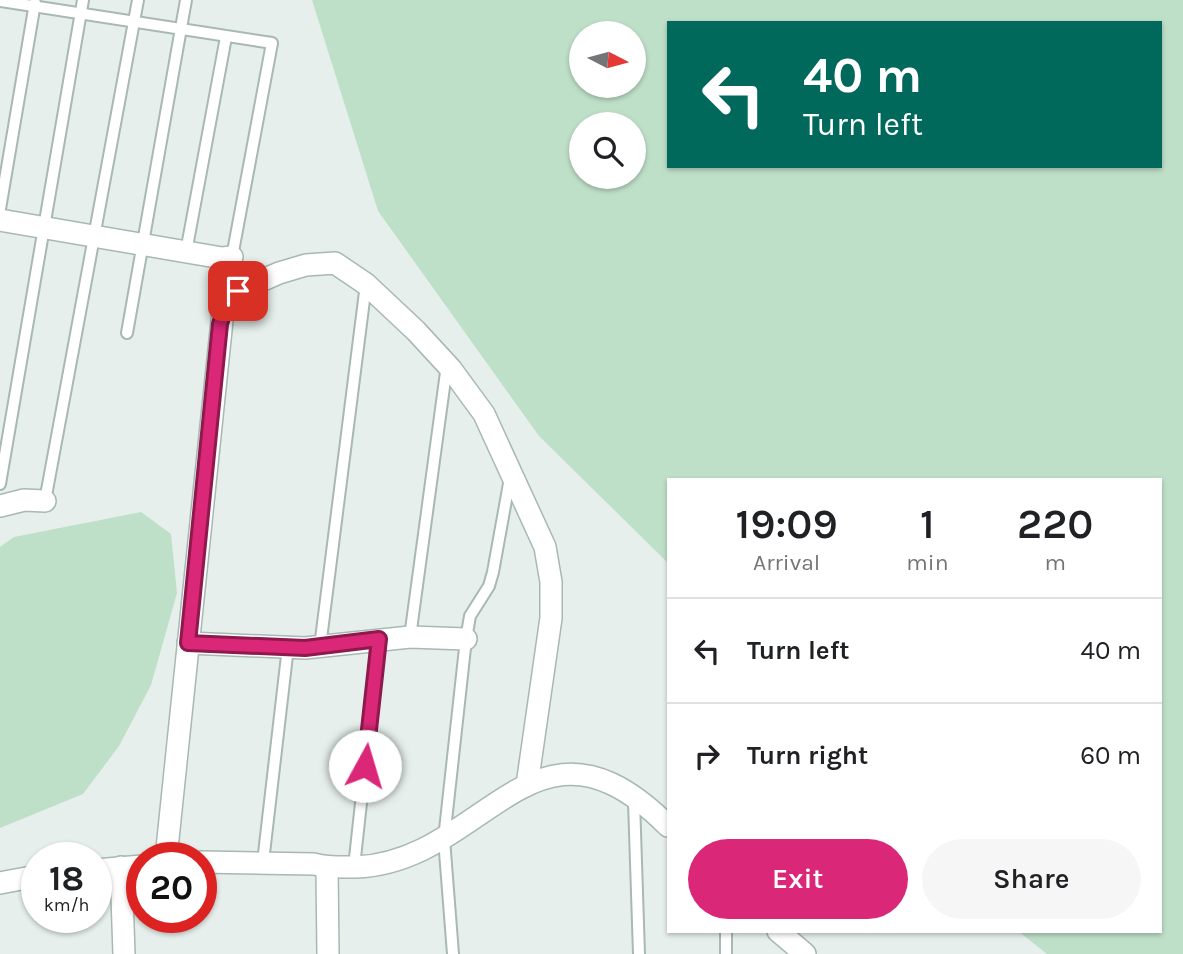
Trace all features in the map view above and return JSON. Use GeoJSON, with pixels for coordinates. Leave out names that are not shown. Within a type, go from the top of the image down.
{"type":"FeatureCollection","features":[{"type":"Feature","properties":{"kind":"street"},"geometry":{"type":"LineString","coordinates":[[0,220],[186,252],[232,257]]}},
{"type":"Feature","properties":{"kind":"street"},"geometry":{"type":"LineString","coordinates":[[168,842],[220,324],[227,301],[238,291],[279,273],[323,263],[335,263],[366,284],[447,365],[484,414],[545,547],[551,582],[551,618],[527,785]]}},
{"type":"Feature","properties":{"kind":"street"},"geometry":{"type":"LineString","coordinates":[[0,506],[24,500],[45,501]]}},
{"type":"Feature","properties":{"kind":"street"},"geometry":{"type":"LineString","coordinates":[[188,643],[320,647],[379,639],[466,639]]}},
{"type":"Feature","properties":{"kind":"street"},"geometry":{"type":"LineString","coordinates":[[217,862],[314,864],[327,868],[399,861],[444,839],[483,809],[527,785],[560,773],[605,779],[634,794],[667,824]]}},
{"type":"Feature","properties":{"kind":"street"},"geometry":{"type":"LineString","coordinates":[[327,868],[328,954]]}},
{"type":"Feature","properties":{"kind":"street"},"geometry":{"type":"LineString","coordinates":[[0,883],[21,879]]}},
{"type":"Feature","properties":{"kind":"street"},"geometry":{"type":"LineString","coordinates":[[124,954],[126,929]]}},
{"type":"Feature","properties":{"kind":"street"},"geometry":{"type":"LineString","coordinates":[[780,933],[805,954]]}},
{"type":"Feature","properties":{"kind":"lane"},"geometry":{"type":"LineString","coordinates":[[0,484],[83,0]]}},
{"type":"Feature","properties":{"kind":"lane"},"geometry":{"type":"LineString","coordinates":[[45,501],[138,0]]}},
{"type":"Feature","properties":{"kind":"lane"},"geometry":{"type":"LineString","coordinates":[[127,333],[186,0]]}},
{"type":"Feature","properties":{"kind":"lane"},"geometry":{"type":"LineString","coordinates":[[0,1],[35,4],[133,24],[272,43],[232,257]]}},
{"type":"Feature","properties":{"kind":"lane"},"geometry":{"type":"LineString","coordinates":[[0,209],[35,4]]}},
{"type":"Feature","properties":{"kind":"lane"},"geometry":{"type":"LineString","coordinates":[[186,252],[226,37]]}},
{"type":"Feature","properties":{"kind":"lane"},"geometry":{"type":"LineString","coordinates":[[320,647],[366,284]]}},
{"type":"Feature","properties":{"kind":"lane"},"geometry":{"type":"LineString","coordinates":[[410,638],[447,365]]}},
{"type":"Feature","properties":{"kind":"lane"},"geometry":{"type":"LineString","coordinates":[[453,954],[444,839],[466,639],[470,616],[489,586],[493,572],[511,472]]}},
{"type":"Feature","properties":{"kind":"lane"},"geometry":{"type":"LineString","coordinates":[[354,867],[379,639]]}},
{"type":"Feature","properties":{"kind":"lane"},"geometry":{"type":"LineString","coordinates":[[262,862],[288,647]]}},
{"type":"Feature","properties":{"kind":"lane"},"geometry":{"type":"LineString","coordinates":[[634,794],[639,954]]}},
{"type":"Feature","properties":{"kind":"lane"},"geometry":{"type":"LineString","coordinates":[[726,933],[726,954]]}},
{"type":"Feature","properties":{"kind":"green space"},"geometry":{"type":"Polygon","coordinates":[[[312,0],[1183,0],[1183,954],[1047,954],[1021,933],[1162,933],[1162,478],[667,478],[667,562],[539,436],[378,211],[312,0]]]}},
{"type":"Feature","properties":{"kind":"green space"},"geometry":{"type":"Polygon","coordinates":[[[141,512],[171,534],[177,593],[151,685],[119,746],[83,794],[0,828],[0,547],[14,537],[141,512]]]}},
{"type":"Feature","properties":{"kind":"route"},"geometry":{"type":"LineString","coordinates":[[238,291],[227,301],[220,324],[188,643],[305,648],[379,639],[365,766]]}}]}
